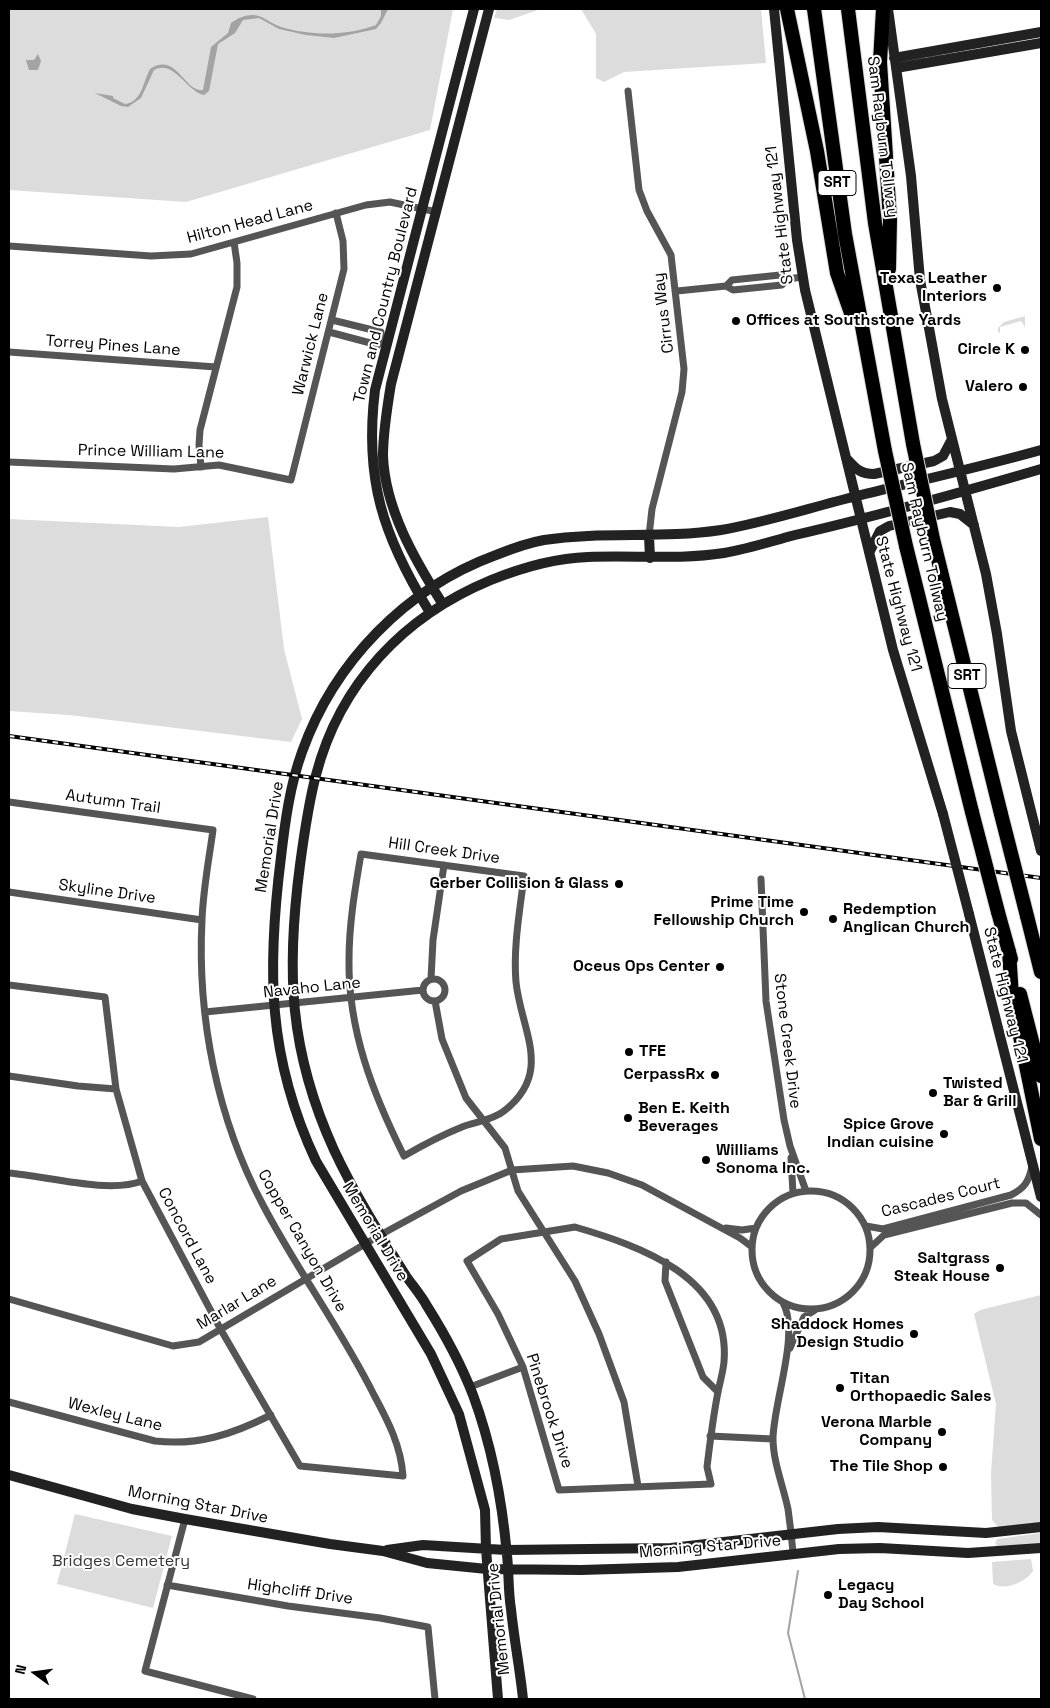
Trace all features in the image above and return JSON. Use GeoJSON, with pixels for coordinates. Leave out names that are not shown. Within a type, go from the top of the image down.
{"type":"FeatureCollection","features":[{"type":"Feature","properties":{"kind":"highway"},"geometry":{"type":"LineString","coordinates":[[787,9],[817,151],[837,273],[866,356]]}},
{"type":"Feature","properties":{"kind":"highway","name":"Sam Rayburn Tollway"},"geometry":{"type":"LineString","coordinates":[[814,9],[844,234],[886,452],[906,546],[972,812],[1041,1076]]}},
{"type":"Feature","properties":{"kind":"highway","name":"Sam Rayburn Tollway"},"geometry":{"type":"LineString","coordinates":[[848,9],[870,185],[913,444],[933,539],[1041,972]]}},
{"type":"Feature","properties":{"kind":"highway"},"geometry":{"type":"LineString","coordinates":[[883,9],[880,62],[890,220],[888,302]]}},
{"type":"Feature","properties":{"kind":"highway"},"geometry":{"type":"LineString","coordinates":[[1009,951],[1012,996],[1041,1139]]}},
{"type":"Feature","properties":{"kind":"main road","name":"Town and Country Boulevard"},"geometry":{"type":"LineString","coordinates":[[430,611],[400,557],[379,504],[372,465],[371,425],[375,390],[384,357],[385,340],[423,209],[474,9]]}},
{"type":"Feature","properties":{"kind":"main road","name":"Town and Country Boulevard"},"geometry":{"type":"LineString","coordinates":[[442,603],[400,522],[391,499],[384,464],[384,426],[398,361],[489,9]]}},
{"type":"Feature","properties":{"kind":"main road","name":"State Highway 121"},"geometry":{"type":"LineString","coordinates":[[774,9],[792,202],[802,276],[812,326],[847,459],[893,650],[943,814],[1041,1197]]}},
{"type":"Feature","properties":{"kind":"main road"},"geometry":{"type":"LineString","coordinates":[[888,9],[911,176],[920,280],[942,399],[966,491],[998,634],[1011,731],[1041,851]]}},
{"type":"Feature","properties":{"kind":"main road"},"geometry":{"type":"LineString","coordinates":[[895,63],[1041,32]]}},
{"type":"Feature","properties":{"kind":"main road"},"geometry":{"type":"LineString","coordinates":[[1013,37],[1015,48]]}},
{"type":"Feature","properties":{"kind":"main road"},"geometry":{"type":"LineString","coordinates":[[929,57],[1015,48],[1041,43]]}},
{"type":"Feature","properties":{"kind":"main road"},"geometry":{"type":"LineString","coordinates":[[384,357],[398,361]]}},
{"type":"Feature","properties":{"kind":"main road"},"geometry":{"type":"LineString","coordinates":[[847,459],[857,470],[865,474],[874,474],[934,461],[943,456],[952,438]]}},
{"type":"Feature","properties":{"kind":"main road","name":"Memorial Drive"},"geometry":{"type":"LineString","coordinates":[[498,1699],[487,1568],[485,1510],[459,1414],[431,1354],[330,1187],[303,1133],[281,1063],[271,967],[273,916],[284,833],[295,771],[321,708],[338,678],[359,651],[388,621],[432,586],[469,565],[543,540],[606,535],[649,536],[722,530],[961,472],[1041,450]]}},
{"type":"Feature","properties":{"kind":"main road"},"geometry":{"type":"LineString","coordinates":[[372,465],[384,464]]}},
{"type":"Feature","properties":{"kind":"main road","name":"Memorial Drive"},"geometry":{"type":"LineString","coordinates":[[522,1699],[510,1608],[500,1492],[470,1388],[426,1304],[408,1278],[336,1154],[300,1053],[293,1005],[291,968],[293,917],[304,837],[316,774],[331,730],[353,692],[379,656],[403,632],[442,603],[498,577],[537,565],[585,557],[676,558],[726,552],[861,520],[1041,469]]}},
{"type":"Feature","properties":{"kind":"main road"},"geometry":{"type":"LineString","coordinates":[[869,551],[880,531],[889,526],[950,512],[960,514],[974,525]]}},
{"type":"Feature","properties":{"kind":"main road"},"geometry":{"type":"LineString","coordinates":[[649,536],[650,558]]}},
{"type":"Feature","properties":{"kind":"main road","name":"Morning Star Drive"},"geometry":{"type":"LineString","coordinates":[[9,1475],[132,1509],[185,1520],[384,1551],[427,1563],[487,1568],[678,1567],[793,1554],[880,1548],[968,1553],[1041,1548]]}},
{"type":"Feature","properties":{"kind":"main road","name":"Morning Star Drive"},"geometry":{"type":"LineString","coordinates":[[384,1551],[423,1545],[506,1550],[671,1548],[878,1528],[986,1533],[1041,1527]]}},
{"type":"Feature","properties":{"kind":"street","name":"Cirrus Way"},"geometry":{"type":"LineString","coordinates":[[628,91],[639,190],[647,211],[671,255],[677,291],[684,369],[682,392],[652,509],[649,536]]}},
{"type":"Feature","properties":{"kind":"street","name":"Hilton Head Lane"},"geometry":{"type":"LineString","coordinates":[[9,246],[151,256],[190,254],[366,205],[390,202],[437,212]]}},
{"type":"Feature","properties":{"kind":"street","name":"Warwick Lane"},"geometry":{"type":"LineString","coordinates":[[291,480],[344,269],[343,241],[336,213]]}},
{"type":"Feature","properties":{"kind":"street"},"geometry":{"type":"LineString","coordinates":[[201,467],[200,430],[237,287],[237,263],[234,242]]}},
{"type":"Feature","properties":{"kind":"street"},"geometry":{"type":"LineString","coordinates":[[677,291],[726,286],[732,280],[780,275],[787,279],[802,276]]}},
{"type":"Feature","properties":{"kind":"street"},"geometry":{"type":"LineString","coordinates":[[328,332],[378,345],[385,340],[381,332],[332,320]]}},
{"type":"Feature","properties":{"kind":"street","name":"Torrey Pines Lane"},"geometry":{"type":"LineString","coordinates":[[9,352],[216,368]]}},
{"type":"Feature","properties":{"kind":"street","name":"Prince William Lane"},"geometry":{"type":"LineString","coordinates":[[9,462],[174,469],[234,467],[291,480]]}},
{"type":"Feature","properties":{"kind":"street","name":"Autumn Trail"},"geometry":{"type":"LineString","coordinates":[[9,802],[213,830]]}},
{"type":"Feature","properties":{"kind":"street","name":"Copper Canyon Drive"},"geometry":{"type":"LineString","coordinates":[[213,830],[202,920],[205,1012],[213,1068],[237,1146],[262,1205],[362,1370],[399,1449],[403,1476],[300,1466]]}},
{"type":"Feature","properties":{"kind":"street","name":"Hill Creek Drive"},"geometry":{"type":"LineString","coordinates":[[351,998],[349,951],[360,854],[524,876],[516,954],[516,982],[531,1043],[532,1062],[528,1084],[517,1100],[502,1113],[482,1121]]}},
{"type":"Feature","properties":{"kind":"street"},"geometry":{"type":"LineString","coordinates":[[431,979],[433,940],[444,865]]}},
{"type":"Feature","properties":{"kind":"street","name":"Stone Creek Drive"},"geometry":{"type":"LineString","coordinates":[[761,879],[766,1001],[790,1146],[794,1194]]}},
{"type":"Feature","properties":{"kind":"street","name":"Skyline Drive"},"geometry":{"type":"LineString","coordinates":[[9,892],[202,920]]}},
{"type":"Feature","properties":{"kind":"street"},"geometry":{"type":"LineString","coordinates":[[431,979],[439,980],[444,986],[442,997],[435,1001],[425,997],[423,990],[425,984],[431,979]]}},
{"type":"Feature","properties":{"kind":"street","name":"Concord Lane"},"geometry":{"type":"LineString","coordinates":[[9,985],[105,997],[116,1089],[142,1181],[221,1330],[300,1466]]}},
{"type":"Feature","properties":{"kind":"street","name":"Navaho Lane"},"geometry":{"type":"LineString","coordinates":[[205,1012],[293,1005],[423,990]]}},
{"type":"Feature","properties":{"kind":"street"},"geometry":{"type":"LineString","coordinates":[[351,998],[363,1058],[380,1107],[404,1156],[432,1140],[482,1121]]}},
{"type":"Feature","properties":{"kind":"street"},"geometry":{"type":"LineString","coordinates":[[435,1001],[442,1039],[466,1098],[482,1121],[505,1148],[518,1191],[575,1281],[599,1334],[624,1402],[638,1486],[712,1484],[707,1467],[710,1436],[724,1362],[722,1336],[716,1312],[690,1278],[666,1262],[612,1238],[575,1227],[560,1228],[545,1233]]}},
{"type":"Feature","properties":{"kind":"street"},"geometry":{"type":"LineString","coordinates":[[9,1076],[78,1086],[116,1089]]}},
{"type":"Feature","properties":{"kind":"street","name":"Stone Creek Drive"},"geometry":{"type":"LineString","coordinates":[[790,1146],[806,1191]]}},
{"type":"Feature","properties":{"kind":"street","name":"Cascades Court"},"geometry":{"type":"LineString","coordinates":[[866,1226],[883,1229],[1011,1195],[1022,1190],[1029,1178],[1032,1163]]}},
{"type":"Feature","properties":{"kind":"street","name":"Marlar Lane"},"geometry":{"type":"LineString","coordinates":[[9,1299],[173,1346],[199,1342],[382,1234],[461,1191],[512,1170],[573,1166],[608,1173],[642,1185],[720,1227],[752,1247]]}},
{"type":"Feature","properties":{"kind":"street"},"geometry":{"type":"LineString","coordinates":[[9,1172],[102,1185],[130,1186],[142,1181]]}},
{"type":"Feature","properties":{"kind":"street"},"geometry":{"type":"LineString","coordinates":[[806,1191],[826,1192],[839,1197],[850,1205],[866,1226],[871,1247],[869,1266],[855,1290],[834,1306],[816,1310],[797,1309],[783,1303],[770,1294],[760,1282],[754,1267],[752,1247],[756,1228],[765,1212],[775,1203],[794,1194],[806,1191]]}},
{"type":"Feature","properties":{"kind":"street","name":"Cascades Court"},"geometry":{"type":"LineString","coordinates":[[871,1247],[884,1235],[1012,1203],[1026,1203],[1041,1215]]}},
{"type":"Feature","properties":{"kind":"street"},"geometry":{"type":"LineString","coordinates":[[720,1227],[742,1230],[756,1228]]}},
{"type":"Feature","properties":{"kind":"street","name":"Pinebrook Drive"},"geometry":{"type":"LineString","coordinates":[[545,1233],[501,1239],[467,1261],[498,1314],[523,1367],[559,1490],[638,1486]]}},
{"type":"Feature","properties":{"kind":"street"},"geometry":{"type":"LineString","coordinates":[[666,1262],[665,1281],[703,1377],[718,1392]]}},
{"type":"Feature","properties":{"kind":"street"},"geometry":{"type":"LineString","coordinates":[[783,1303],[789,1317],[788,1352]]}},
{"type":"Feature","properties":{"kind":"street"},"geometry":{"type":"LineString","coordinates":[[793,1554],[773,1440],[777,1398],[788,1352],[804,1317],[816,1310]]}},
{"type":"Feature","properties":{"kind":"street"},"geometry":{"type":"LineString","coordinates":[[470,1388],[523,1367]]}},
{"type":"Feature","properties":{"kind":"street","name":"Wexley Lane"},"geometry":{"type":"LineString","coordinates":[[9,1402],[167,1442],[214,1438],[240,1430],[271,1415]]}},
{"type":"Feature","properties":{"kind":"street"},"geometry":{"type":"LineString","coordinates":[[710,1436],[773,1440]]}},
{"type":"Feature","properties":{"kind":"street"},"geometry":{"type":"LineString","coordinates":[[185,1520],[145,1671],[253,1699]]}},
{"type":"Feature","properties":{"kind":"street","name":"Highcliff Drive"},"geometry":{"type":"LineString","coordinates":[[167,1585],[288,1606],[428,1626],[435,1699]]}},
{"type":"Feature","properties":{"kind":"green space"},"geometry":{"type":"Polygon","coordinates":[[[9,9],[453,9],[430,130],[186,202],[9,190],[9,9]]]}},
{"type":"Feature","properties":{"kind":"green space"},"geometry":{"type":"Polygon","coordinates":[[[497,9],[541,9],[509,20],[494,18],[497,9]]]}},
{"type":"Feature","properties":{"kind":"green space"},"geometry":{"type":"Polygon","coordinates":[[[581,9],[761,9],[766,63],[624,72],[604,82],[596,78],[596,34],[581,9]]]}},
{"type":"Feature","properties":{"kind":"green space"},"geometry":{"type":"Polygon","coordinates":[[[1025,316],[1025,327],[1021,321],[1000,327],[1000,333],[998,332],[998,328],[1004,322],[1025,316]]]}},
{"type":"Feature","properties":{"kind":"green space"},"geometry":{"type":"Polygon","coordinates":[[[268,517],[284,649],[302,719],[291,742],[69,715],[9,711],[9,519],[179,527],[268,517]]]}},
{"type":"Feature","properties":{"kind":"green space"},"geometry":{"type":"Polygon","coordinates":[[[1041,1295],[1041,1523],[999,1528],[992,1520],[991,1473],[996,1404],[974,1314],[980,1310],[1041,1295]]]}},
{"type":"Feature","properties":{"kind":"green space","name":"Bridges Cemetery"},"geometry":{"type":"Polygon","coordinates":[[[75,1514],[172,1536],[153,1608],[57,1584],[75,1514]]]}},
{"type":"Feature","properties":{"kind":"green space"},"geometry":{"type":"Polygon","coordinates":[[[1041,1533],[1041,1544],[997,1546],[995,1544],[997,1539],[1041,1533]]]}},
{"type":"Feature","properties":{"kind":"green space"},"geometry":{"type":"Polygon","coordinates":[[[1031,1559],[1033,1571],[1025,1579],[1009,1586],[993,1584],[992,1562],[1031,1559]]]}},
{"type":"Feature","properties":{"kind":"shaded area"},"geometry":{"type":"Polygon","coordinates":[[[381,9],[388,9],[376,29],[334,38],[306,35],[279,29],[259,18],[243,20],[235,33],[218,44],[209,91],[204,95],[191,88],[174,72],[161,68],[154,70],[141,98],[128,107],[121,106],[95,93],[113,96],[113,98],[125,104],[131,102],[139,95],[150,69],[159,65],[167,65],[191,85],[203,90],[211,47],[228,33],[231,23],[244,16],[257,15],[277,26],[304,32],[329,34],[365,29],[376,25],[381,16],[381,9]]]}},
{"type":"Feature","properties":{"kind":"shaded area"},"geometry":{"type":"Polygon","coordinates":[[[38,54],[41,61],[38,70],[29,70],[26,60],[34,60],[38,54]]]}},
{"type":"Feature","properties":{"kind":"waterway"},"geometry":{"type":"LineString","coordinates":[[798,1571],[788,1633],[805,1699]]}},
{"type":"Feature","properties":{"kind":"railway"},"geometry":{"type":"LineString","coordinates":[[9,736],[1041,878]]}},
{"type":"Feature","properties":{"kind":"place","name":"Texas Leather Interiors"},"geometry":{"type":"Point","coordinates":[997,288]}},
{"type":"Feature","properties":{"kind":"place","name":"Offices at Southstone Yards"},"geometry":{"type":"Point","coordinates":[736,321]}},
{"type":"Feature","properties":{"kind":"place","name":"Circle K"},"geometry":{"type":"Point","coordinates":[1025,350]}},
{"type":"Feature","properties":{"kind":"place","name":"Valero"},"geometry":{"type":"Point","coordinates":[1023,387]}},
{"type":"Feature","properties":{"kind":"place","name":"Gerber Collision & Glass"},"geometry":{"type":"Point","coordinates":[619,884]}},
{"type":"Feature","properties":{"kind":"place","name":"Prime Time Fellowship Church"},"geometry":{"type":"Point","coordinates":[804,912]}},
{"type":"Feature","properties":{"kind":"place","name":"Redemption Anglican Church"},"geometry":{"type":"Point","coordinates":[833,919]}},
{"type":"Feature","properties":{"kind":"place","name":"Oceus Ops Center"},"geometry":{"type":"Point","coordinates":[720,967]}},
{"type":"Feature","properties":{"kind":"place","name":"TFE"},"geometry":{"type":"Point","coordinates":[629,1052]}},
{"type":"Feature","properties":{"kind":"place","name":"CerpassRx"},"geometry":{"type":"Point","coordinates":[715,1075]}},
{"type":"Feature","properties":{"kind":"place","name":"Twisted Bar & Grill"},"geometry":{"type":"Point","coordinates":[933,1093]}},
{"type":"Feature","properties":{"kind":"place","name":"Ben E. Keith Beverages"},"geometry":{"type":"Point","coordinates":[628,1118]}},
{"type":"Feature","properties":{"kind":"place","name":"Spice Grove Indian cuisine"},"geometry":{"type":"Point","coordinates":[944,1134]}},
{"type":"Feature","properties":{"kind":"place","name":"Williams Sonoma Inc."},"geometry":{"type":"Point","coordinates":[706,1160]}},
{"type":"Feature","properties":{"kind":"place","name":"Saltgrass Steak House"},"geometry":{"type":"Point","coordinates":[1000,1268]}},
{"type":"Feature","properties":{"kind":"place","name":"Shaddock Homes Design Studio"},"geometry":{"type":"Point","coordinates":[914,1334]}},
{"type":"Feature","properties":{"kind":"place","name":"Titan Orthopaedic Sales"},"geometry":{"type":"Point","coordinates":[840,1388]}},
{"type":"Feature","properties":{"kind":"place","name":"Verona Marble Company"},"geometry":{"type":"Point","coordinates":[942,1432]}},
{"type":"Feature","properties":{"kind":"place","name":"The Tile Shop"},"geometry":{"type":"Point","coordinates":[943,1467]}},
{"type":"Feature","properties":{"kind":"place","name":"Legacy Day School"},"geometry":{"type":"Point","coordinates":[828,1595]}}]}
